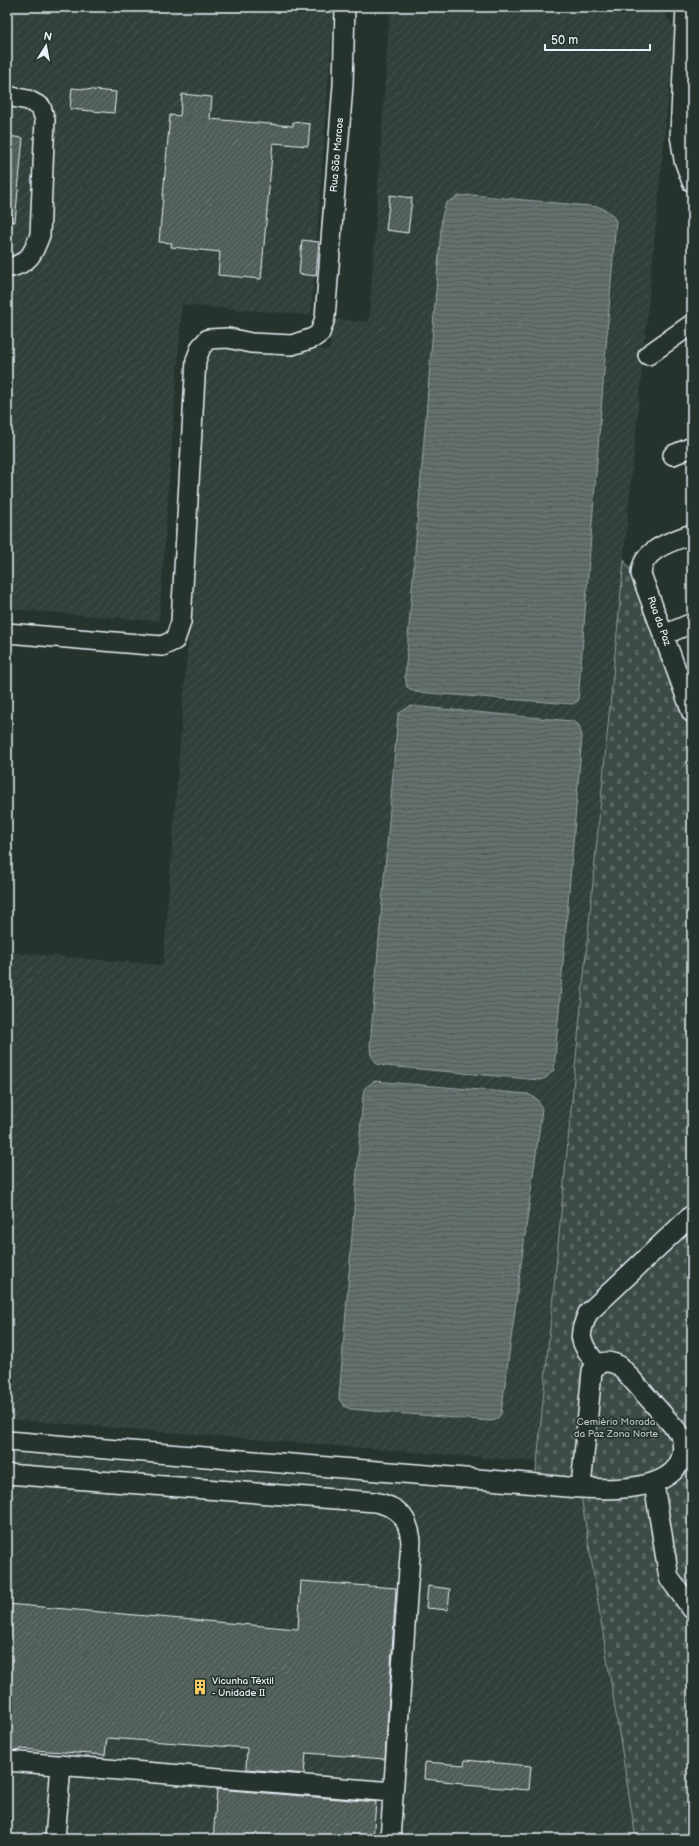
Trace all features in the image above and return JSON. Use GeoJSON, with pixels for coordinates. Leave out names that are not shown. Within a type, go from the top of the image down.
{"type":"FeatureCollection","features":[{"type":"Feature","properties":{"kind":"street","name":"Rua São Marcos"},"geometry":{"type":"LineString","coordinates":[[7,633],[162,646],[175,640],[181,622],[196,360],[201,347],[208,339],[228,338],[251,343],[292,345],[313,338],[320,333],[325,318],[343,85],[345,7]]}},
{"type":"Feature","properties":{"kind":"street"},"geometry":{"type":"LineString","coordinates":[[686,7],[680,135],[684,160],[692,182]]}},
{"type":"Feature","properties":{"kind":"street"},"geometry":{"type":"LineString","coordinates":[[7,96],[28,100],[41,107],[45,120],[40,235],[34,251],[26,262],[7,268]]}},
{"type":"Feature","properties":{"kind":"street"},"geometry":{"type":"LineString","coordinates":[[648,355],[692,324]]}},
{"type":"Feature","properties":{"kind":"street"},"geometry":{"type":"LineString","coordinates":[[673,455],[692,447]]}},
{"type":"Feature","properties":{"kind":"street","name":"Rua da Paz"},"geometry":{"type":"LineString","coordinates":[[691,709],[641,574],[642,567],[648,556],[672,542],[692,534]]}},
{"type":"Feature","properties":{"kind":"street"},"geometry":{"type":"LineString","coordinates":[[664,635],[692,624]]}},
{"type":"Feature","properties":{"kind":"street"},"geometry":{"type":"LineString","coordinates":[[597,1365],[581,1343],[581,1330],[588,1313],[692,1215]]}},
{"type":"Feature","properties":{"kind":"street"},"geometry":{"type":"LineString","coordinates":[[7,1441],[581,1487],[615,1488],[654,1484],[668,1478],[679,1469],[684,1459],[684,1446],[681,1435],[620,1366],[612,1362],[603,1362],[597,1365],[592,1371],[581,1487]]}},
{"type":"Feature","properties":{"kind":"street"},"geometry":{"type":"LineString","coordinates":[[7,1474],[375,1502],[387,1504],[397,1510],[406,1519],[411,1541],[390,1839]]}},
{"type":"Feature","properties":{"kind":"street"},"geometry":{"type":"LineString","coordinates":[[654,1484],[669,1578],[692,1608]]}},
{"type":"Feature","properties":{"kind":"street"},"geometry":{"type":"LineString","coordinates":[[7,1761],[393,1792]]}},
{"type":"Feature","properties":{"kind":"street"},"geometry":{"type":"LineString","coordinates":[[55,1839],[61,1765]]}},
{"type":"Feature","properties":{"kind":"shaded area"},"geometry":{"type":"Polygon","coordinates":[[[7,7],[334,7],[311,315],[182,305],[159,621],[7,609],[7,7]]]}},
{"type":"Feature","properties":{"kind":"shaded area"},"geometry":{"type":"Polygon","coordinates":[[[390,7],[659,7],[675,28],[536,1462],[7,1419],[7,952],[163,965],[191,600],[208,343],[330,350],[331,319],[369,322],[390,7]]]}},
{"type":"Feature","properties":{"kind":"shaded area"},"geometry":{"type":"Polygon","coordinates":[[[472,195],[600,207],[609,212],[616,220],[578,701],[572,704],[415,692],[407,687],[405,676],[442,216],[446,203],[459,196],[472,195]]]}},
{"type":"Feature","properties":{"kind":"shaded area"},"geometry":{"type":"Polygon","coordinates":[[[410,706],[572,721],[579,725],[582,736],[554,1070],[546,1078],[540,1080],[386,1066],[377,1064],[371,1055],[370,1046],[398,714],[410,706]]]}},
{"type":"Feature","properties":{"kind":"shaded area"},"geometry":{"type":"Polygon","coordinates":[[[374,1081],[528,1094],[537,1099],[542,1109],[501,1414],[496,1420],[490,1421],[350,1409],[344,1406],[339,1399],[363,1096],[364,1089],[374,1081]]]}},
{"type":"Feature","properties":{"kind":"shaded area"},"geometry":{"type":"Polygon","coordinates":[[[7,1453],[290,1476],[581,1496],[636,1839],[7,1839],[7,1453]]]}},
{"type":"Feature","properties":{"kind":"green space","name":"Cemiério Morada da Paz Zona Norte"},"geometry":{"type":"Polygon","coordinates":[[[624,560],[633,575],[692,730],[692,1839],[636,1839],[581,1496],[534,1493],[624,560]]]}},
{"type":"Feature","properties":{"kind":"building"},"geometry":{"type":"Polygon","coordinates":[[[72,88],[116,92],[114,113],[70,109],[72,88]]]}},
{"type":"Feature","properties":{"kind":"building"},"geometry":{"type":"Polygon","coordinates":[[[182,94],[212,97],[210,119],[293,126],[293,122],[310,124],[308,146],[273,143],[261,279],[218,275],[220,252],[171,247],[172,243],[159,242],[170,115],[180,116],[182,94]]]}},
{"type":"Feature","properties":{"kind":"building"},"geometry":{"type":"Polygon","coordinates":[[[7,136],[23,138],[15,222],[7,222],[7,136]]]}},
{"type":"Feature","properties":{"kind":"building"},"geometry":{"type":"Polygon","coordinates":[[[390,195],[412,198],[408,233],[386,230],[390,195]]]}},
{"type":"Feature","properties":{"kind":"building"},"geometry":{"type":"Polygon","coordinates":[[[302,240],[319,242],[316,276],[299,274],[302,240]]]}},
{"type":"Feature","properties":{"kind":"building","name":"Vicunha Têxtil - Unidade II"},"geometry":{"type":"Polygon","coordinates":[[[301,1581],[396,1588],[385,1759],[306,1753],[304,1774],[246,1769],[247,1748],[107,1738],[105,1755],[20,1749],[20,1751],[7,1750],[7,1604],[298,1629],[301,1581]]]}},
{"type":"Feature","properties":{"kind":"building"},"geometry":{"type":"Polygon","coordinates":[[[428,1586],[450,1589],[448,1610],[426,1608],[428,1586]]]}},
{"type":"Feature","properties":{"kind":"building"},"geometry":{"type":"Polygon","coordinates":[[[465,1760],[531,1766],[529,1790],[463,1785],[463,1783],[424,1779],[425,1762],[464,1765],[465,1760]]]}},
{"type":"Feature","properties":{"kind":"building"},"geometry":{"type":"Polygon","coordinates":[[[217,1789],[376,1802],[373,1839],[213,1839],[217,1789]]]}},
{"type":"Feature","properties":{"kind":"place","name":"Vicunha Têxtil - Unidade II"},"geometry":{"type":"Point","coordinates":[200,1687]}}]}
